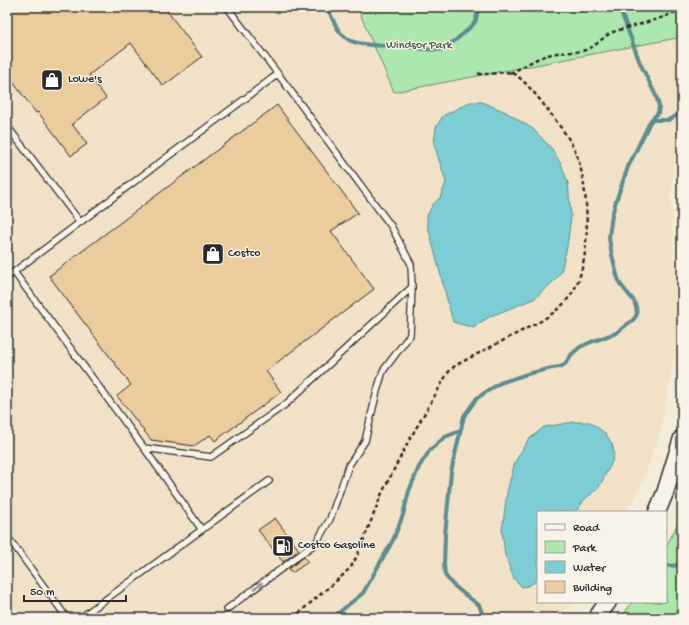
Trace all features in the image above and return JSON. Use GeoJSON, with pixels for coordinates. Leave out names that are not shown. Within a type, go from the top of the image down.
{"type":"FeatureCollection","features":[{"type":"Feature","properties":{"kind":"street"},"geometry":{"type":"LineString","coordinates":[[657,511],[682,438]]}},
{"type":"Feature","properties":{"kind":"lane"},"geometry":{"type":"LineString","coordinates":[[227,7],[391,226],[411,264],[412,287],[410,335],[383,371],[365,440],[350,465],[330,519],[316,543],[227,609]]}},
{"type":"Feature","properties":{"kind":"lane"},"geometry":{"type":"LineString","coordinates":[[7,277],[278,74]]}},
{"type":"Feature","properties":{"kind":"lane"},"geometry":{"type":"LineString","coordinates":[[7,126],[80,222]]}},
{"type":"Feature","properties":{"kind":"lane"},"geometry":{"type":"LineString","coordinates":[[14,272],[144,448],[202,530]]}},
{"type":"Feature","properties":{"kind":"lane"},"geometry":{"type":"LineString","coordinates":[[144,448],[211,457],[286,404],[412,287]]}},
{"type":"Feature","properties":{"kind":"lane"},"geometry":{"type":"LineString","coordinates":[[80,618],[269,481]]}},
{"type":"Feature","properties":{"kind":"lane"},"geometry":{"type":"LineString","coordinates":[[7,536],[67,618]]}},
{"type":"Feature","properties":{"kind":"path"},"geometry":{"type":"LineString","coordinates":[[475,73],[510,73],[538,58],[554,53],[578,52],[588,49],[603,37],[616,31],[674,13],[682,8]]}},
{"type":"Feature","properties":{"kind":"path"},"geometry":{"type":"LineString","coordinates":[[293,618],[351,567],[358,554],[389,479],[407,444],[450,370],[456,365],[552,314],[568,299],[577,284],[586,248],[587,206],[577,155],[544,104],[525,84],[515,75],[510,73]]}},
{"type":"Feature","properties":{"kind":"shaded area"},"geometry":{"type":"Polygon","coordinates":[[[7,7],[357,7],[394,92],[682,37],[682,109],[677,130],[671,199],[677,308],[674,358],[660,433],[643,480],[628,511],[537,511],[537,603],[571,603],[562,618],[7,618],[7,7]]]}},
{"type":"Feature","properties":{"kind":"green space","name":"Windsor Park"},"geometry":{"type":"Polygon","coordinates":[[[357,7],[682,7],[682,37],[394,92],[357,7]]]}},
{"type":"Feature","properties":{"kind":"green space"},"geometry":{"type":"Polygon","coordinates":[[[682,515],[682,618],[621,618],[631,603],[667,603],[667,545],[682,515]]]}},
{"type":"Feature","properties":{"kind":"water"},"geometry":{"type":"Polygon","coordinates":[[[470,102],[482,102],[506,112],[533,129],[552,149],[562,166],[568,183],[571,216],[567,247],[561,272],[555,280],[534,299],[491,316],[474,328],[453,322],[427,223],[427,216],[433,204],[440,198],[446,182],[434,144],[436,127],[443,116],[470,102]]]}},
{"type":"Feature","properties":{"kind":"water"},"geometry":{"type":"Polygon","coordinates":[[[574,422],[590,422],[605,433],[612,444],[614,453],[612,462],[599,487],[584,500],[577,511],[537,511],[537,577],[535,582],[528,586],[522,587],[514,579],[505,555],[502,531],[507,492],[515,462],[528,440],[544,427],[574,422]]]}},
{"type":"Feature","properties":{"kind":"building","name":"Lowe's"},"geometry":{"type":"Polygon","coordinates":[[[7,7],[164,7],[202,57],[163,86],[131,43],[89,75],[106,98],[72,124],[87,144],[71,156],[7,74],[7,7]]]}},
{"type":"Feature","properties":{"kind":"building","name":"Costco"},"geometry":{"type":"Polygon","coordinates":[[[277,105],[358,213],[331,231],[374,289],[266,371],[281,392],[215,441],[210,435],[194,446],[151,440],[117,396],[131,385],[49,276],[277,105]]]}},
{"type":"Feature","properties":{"kind":"building","name":"Costco Gasoline"},"geometry":{"type":"Polygon","coordinates":[[[275,518],[299,550],[283,562],[258,530],[275,518]]]}},
{"type":"Feature","properties":{"kind":"building"},"geometry":{"type":"Polygon","coordinates":[[[304,557],[308,562],[292,573],[288,569],[304,557]]]}},
{"type":"Feature","properties":{"kind":"waterway"},"geometry":{"type":"LineString","coordinates":[[327,7],[340,32],[353,42],[366,45],[402,46],[433,50],[445,48],[469,28],[475,22],[478,7]]}},
{"type":"Feature","properties":{"kind":"waterway"},"geometry":{"type":"LineString","coordinates":[[484,618],[479,605],[452,584],[445,575],[444,565],[445,535],[451,472],[464,416],[477,398],[500,383],[527,374],[560,367],[565,364],[572,354],[580,347],[616,333],[634,319],[637,314],[634,301],[620,284],[609,238],[612,215],[628,167],[651,120],[658,113],[659,106],[656,96],[640,63],[622,14],[616,7]]}},
{"type":"Feature","properties":{"kind":"waterway"},"geometry":{"type":"LineString","coordinates":[[651,120],[668,120],[678,115]]}},
{"type":"Feature","properties":{"kind":"waterway"},"geometry":{"type":"LineString","coordinates":[[332,618],[363,593],[393,540],[403,515],[409,491],[419,467],[430,450],[445,437],[460,431]]}},
{"type":"Feature","properties":{"kind":"waterway"},"geometry":{"type":"LineString","coordinates":[[667,566],[682,565]]}},
{"type":"Feature","properties":{"kind":"place","name":"Lowe's"},"geometry":{"type":"Point","coordinates":[52,80]}},
{"type":"Feature","properties":{"kind":"place","name":"Costco"},"geometry":{"type":"Point","coordinates":[213,254]}},
{"type":"Feature","properties":{"kind":"place","name":"Costco Gasoline"},"geometry":{"type":"Point","coordinates":[283,546]}}]}
